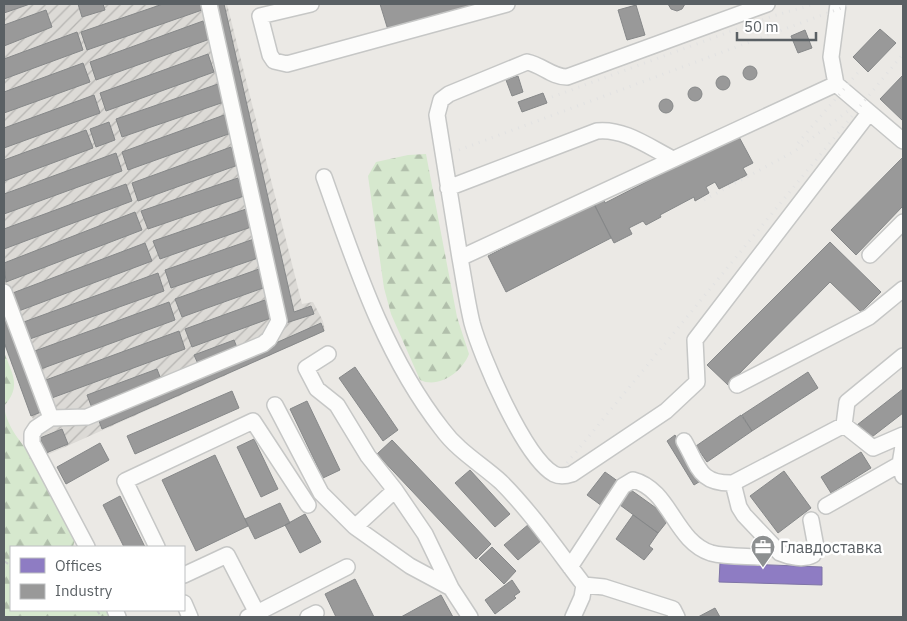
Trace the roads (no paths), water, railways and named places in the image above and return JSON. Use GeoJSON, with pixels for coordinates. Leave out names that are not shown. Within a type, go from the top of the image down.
{"type":"FeatureCollection","features":[{"type":"Feature","properties":{"kind":"lane"},"geometry":{"type":"LineString","coordinates":[[86,546],[32,443],[32,434],[36,428],[51,418],[87,417],[263,344],[269,339],[279,321],[209,4]]}},
{"type":"Feature","properties":{"kind":"lane"},"geometry":{"type":"LineString","coordinates":[[311,4],[258,10],[270,55],[274,61],[287,64],[507,4]]}},
{"type":"Feature","properties":{"kind":"lane"},"geometry":{"type":"LineString","coordinates":[[767,4],[567,78],[557,77],[527,62],[449,94],[442,100],[437,115],[472,324],[510,417],[539,460],[552,473],[562,476],[572,474],[666,411],[696,382],[695,340],[869,113]]}},
{"type":"Feature","properties":{"kind":"lane"},"geometry":{"type":"LineString","coordinates":[[838,4],[831,57],[836,84],[903,141]]}},
{"type":"Feature","properties":{"kind":"lane"},"geometry":{"type":"LineString","coordinates":[[460,258],[836,84]]}},
{"type":"Feature","properties":{"kind":"lane"},"geometry":{"type":"LineString","coordinates":[[448,188],[597,131],[608,129],[622,133],[673,159]]}},
{"type":"Feature","properties":{"kind":"lane"},"geometry":{"type":"LineString","coordinates":[[324,177],[376,318],[413,387],[441,429],[458,448],[500,482],[547,535],[584,585],[582,597],[573,617]]}},
{"type":"Feature","properties":{"kind":"lane"},"geometry":{"type":"LineString","coordinates":[[870,255],[903,222]]}},
{"type":"Feature","properties":{"kind":"lane"},"geometry":{"type":"LineString","coordinates":[[737,386],[869,317],[903,290]]}},
{"type":"Feature","properties":{"kind":"lane"},"geometry":{"type":"LineString","coordinates":[[4,292],[51,418]]}},
{"type":"Feature","properties":{"kind":"lane"},"geometry":{"type":"LineString","coordinates":[[328,354],[306,368],[317,389],[337,405],[368,456],[396,490],[425,534],[451,588],[470,617]]}},
{"type":"Feature","properties":{"kind":"lane"},"geometry":{"type":"LineString","coordinates":[[844,425],[847,402],[903,356]]}},
{"type":"Feature","properties":{"kind":"lane"},"geometry":{"type":"LineString","coordinates":[[275,405],[321,493],[354,527],[410,566],[451,588]]}},
{"type":"Feature","properties":{"kind":"lane"},"geometry":{"type":"LineString","coordinates":[[157,546],[125,481],[253,421],[308,505]]}},
{"type":"Feature","properties":{"kind":"lane"},"geometry":{"type":"LineString","coordinates":[[844,425],[873,448],[903,435]]}},
{"type":"Feature","properties":{"kind":"lane"},"geometry":{"type":"LineString","coordinates":[[684,441],[706,478],[717,483],[733,483],[844,425]]}},
{"type":"Feature","properties":{"kind":"lane"},"geometry":{"type":"LineString","coordinates":[[826,506],[902,470],[903,446]]}},
{"type":"Feature","properties":{"kind":"lane"},"geometry":{"type":"LineString","coordinates":[[570,566],[623,486],[633,480],[662,500],[686,535],[701,548],[717,554],[761,557]]}},
{"type":"Feature","properties":{"kind":"lane"},"geometry":{"type":"LineString","coordinates":[[733,483],[739,507],[744,515],[780,552],[787,556],[808,558],[813,555],[816,547],[811,520]]}},
{"type":"Feature","properties":{"kind":"lane"},"geometry":{"type":"LineString","coordinates":[[354,527],[396,490]]}},
{"type":"Feature","properties":{"kind":"lane"},"geometry":{"type":"LineString","coordinates":[[185,575],[228,555],[255,616],[347,568]]}},
{"type":"Feature","properties":{"kind":"lane"},"geometry":{"type":"LineString","coordinates":[[584,585],[604,587],[673,610],[677,617]]}},
{"type":"Feature","properties":{"kind":"lane"},"geometry":{"type":"LineString","coordinates":[[185,605],[190,617]]}},
{"type":"Feature","properties":{"kind":"railway"},"geometry":{"type":"LineString","coordinates":[[552,97],[773,16],[815,4]]}},
{"type":"Feature","properties":{"kind":"railway"},"geometry":{"type":"LineString","coordinates":[[459,150],[852,4]]}},
{"type":"Feature","properties":{"kind":"railway"},"geometry":{"type":"LineString","coordinates":[[567,463],[903,54]]}},
{"type":"Feature","properties":{"kind":"railway"},"geometry":{"type":"LineString","coordinates":[[798,143],[861,69]]}},
{"type":"Feature","properties":{"kind":"railway"},"geometry":{"type":"LineString","coordinates":[[704,200],[795,151],[852,108]]}},
{"type":"Feature","properties":{"kind":"place","name":"Главдоставка"},"geometry":{"type":"Point","coordinates":[763,568]}}]}
